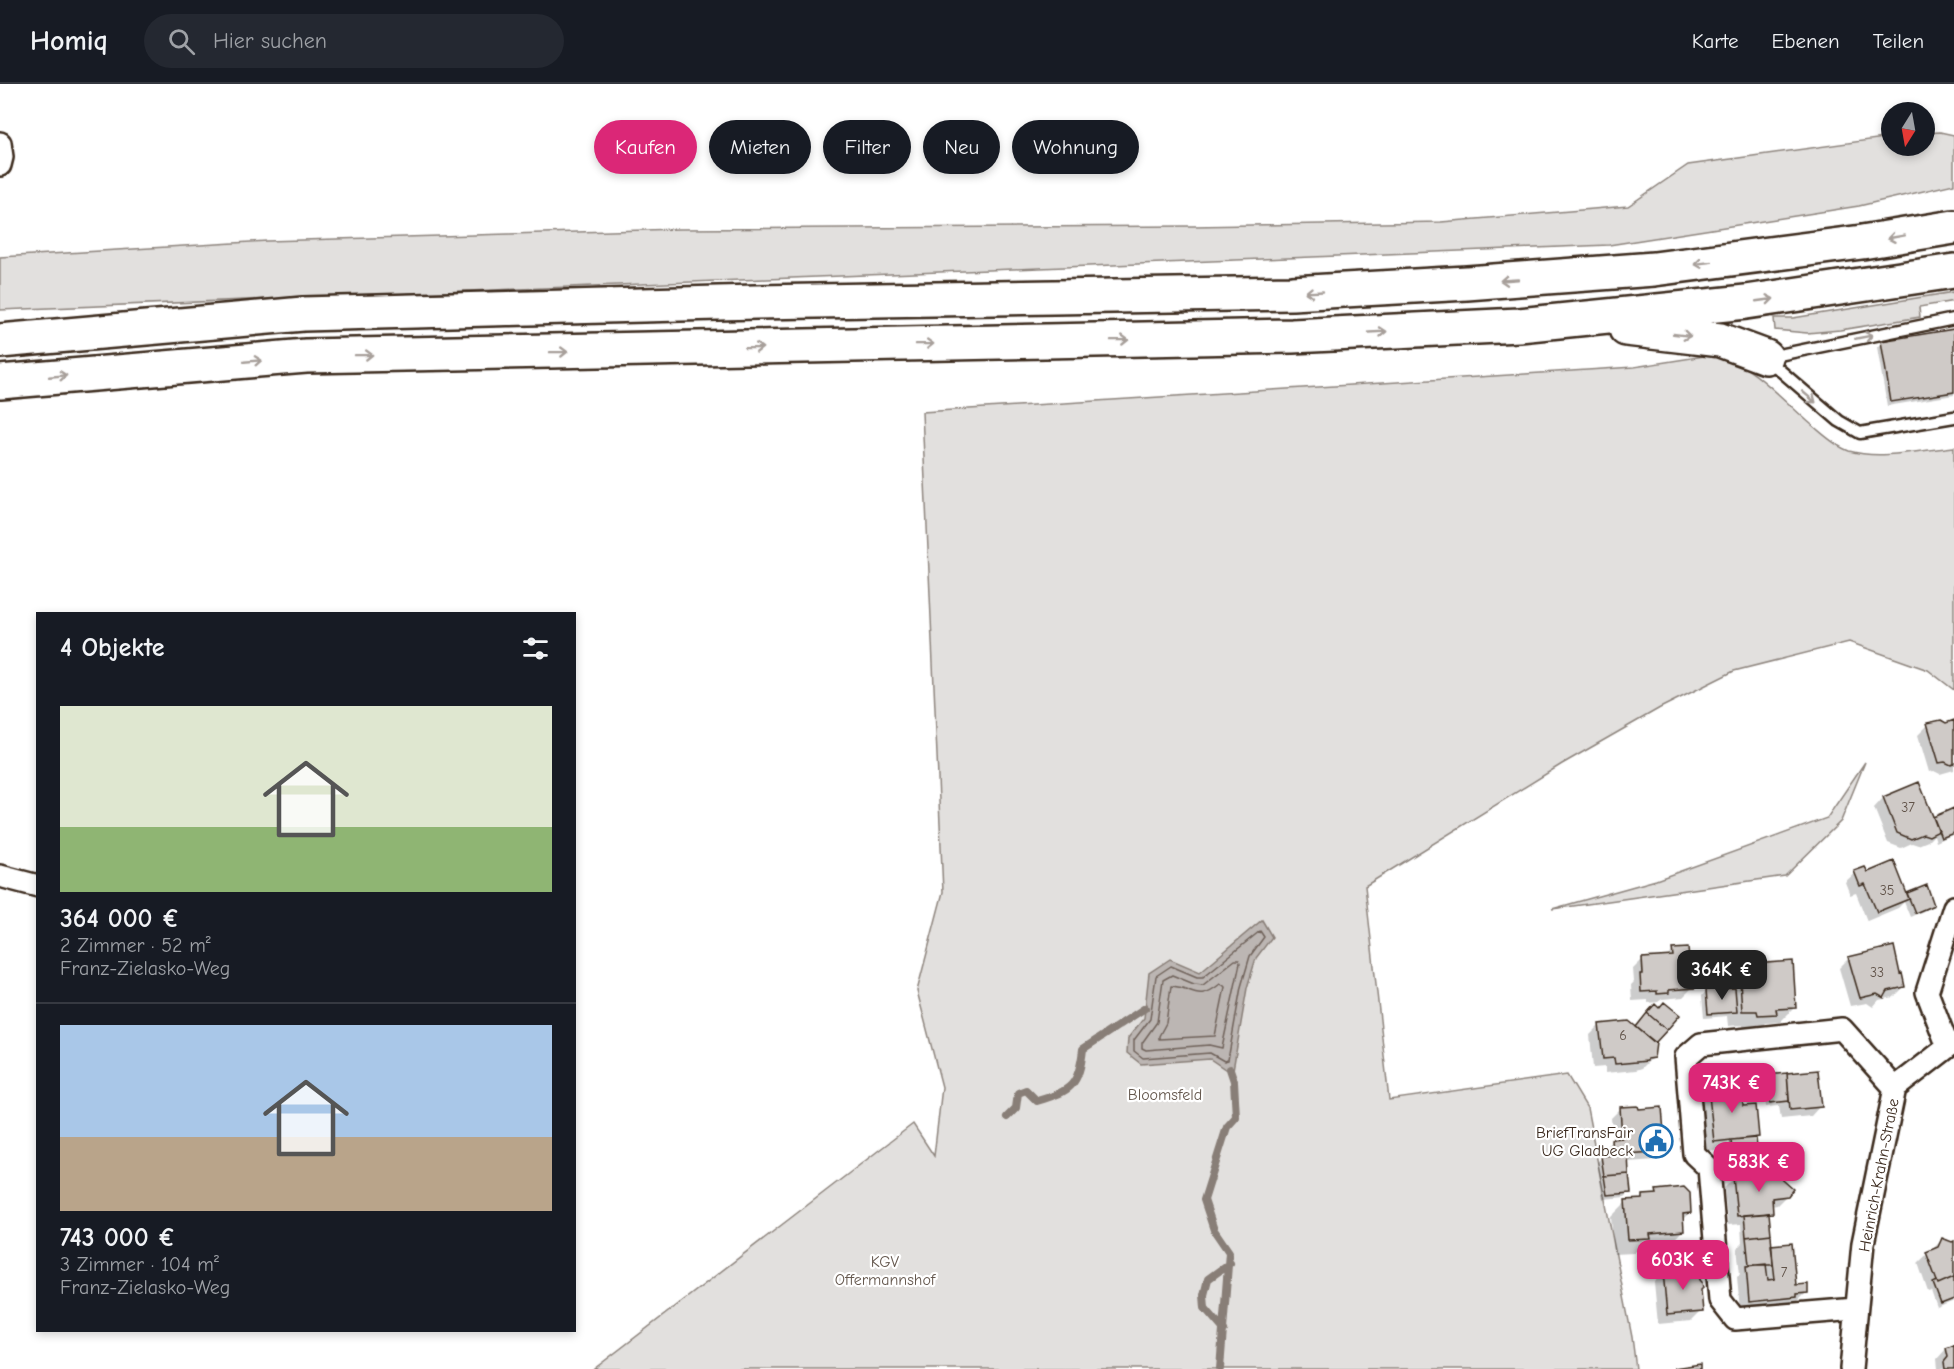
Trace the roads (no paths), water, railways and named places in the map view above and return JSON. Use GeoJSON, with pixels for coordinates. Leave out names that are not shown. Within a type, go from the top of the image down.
{"type":"FeatureCollection","features":[{"type":"Feature","properties":{"kind":"highway"},"geometry":{"type":"LineString","coordinates":[[0,341],[303,314],[756,302],[1292,293],[1385,288],[1654,269],[1862,243],[1954,227]]}},
{"type":"Feature","properties":{"kind":"highway"},"geometry":{"type":"LineString","coordinates":[[0,382],[306,356],[1292,336],[1519,325],[1746,302],[1954,271]]}},
{"type":"Feature","properties":{"kind":"highway"},"geometry":{"type":"LineString","coordinates":[[1519,325],[1634,329],[1720,340],[1766,357]]}},
{"type":"Feature","properties":{"kind":"street"},"geometry":{"type":"LineString","coordinates":[[0,143],[2,157],[0,165]]}},
{"type":"Feature","properties":{"kind":"street"},"geometry":{"type":"LineString","coordinates":[[0,876],[36,885]]}},
{"type":"Feature","properties":{"kind":"street","name":"Heinrich-Krahn-Straße"},"geometry":{"type":"LineString","coordinates":[[1851,1369],[1863,1243],[1895,1088],[1948,1047],[1948,1033],[1927,992],[1954,907]]}},
{"type":"Feature","properties":{"kind":"street"},"geometry":{"type":"LineString","coordinates":[[1856,1309],[1735,1319],[1720,1300],[1709,1168],[1694,1154],[1686,1058],[1701,1044],[1842,1029],[1895,1088]]}},
{"type":"Feature","properties":{"kind":"lane"},"geometry":{"type":"LineString","coordinates":[[1766,357],[1954,319]]}},
{"type":"Feature","properties":{"kind":"lane"},"geometry":{"type":"LineString","coordinates":[[1766,357],[1839,421],[1860,433],[1954,417]]}},
{"type":"Feature","properties":{"kind":"water"},"geometry":{"type":"Polygon","coordinates":[[[1262,920],[1272,937],[1256,958],[1247,988],[1233,1070],[1225,1069],[1210,1059],[1141,1064],[1127,1053],[1128,1038],[1144,1018],[1149,973],[1170,959],[1200,972],[1262,920]]]}},
{"type":"Feature","properties":{"kind":"waterway"},"geometry":{"type":"LineString","coordinates":[[1007,1117],[1016,1108],[1018,1093],[1026,1090],[1037,1101],[1065,1090],[1076,1079],[1083,1049],[1145,1008]]}},
{"type":"Feature","properties":{"kind":"waterway"},"geometry":{"type":"LineString","coordinates":[[1220,1369],[1229,1252],[1214,1230],[1204,1200],[1227,1127],[1236,1117],[1234,1081],[1230,1069]]}},
{"type":"Feature","properties":{"kind":"waterway"},"geometry":{"type":"LineString","coordinates":[[1224,1330],[1205,1308],[1204,1295],[1208,1279],[1230,1263]]}},
{"type":"Feature","properties":{"kind":"place","name":"BriefTransFair UG Gladbeck"},"geometry":{"type":"Point","coordinates":[1656,1141]}},
{"type":"Feature","properties":{"kind":"park label","name":"Bloomsfeld"},"geometry":{"type":"Point","coordinates":[1165,1094]}},
{"type":"Feature","properties":{"kind":"park label","name":"KGV Offermannshof"},"geometry":{"type":"Point","coordinates":[885,1270]}}]}
